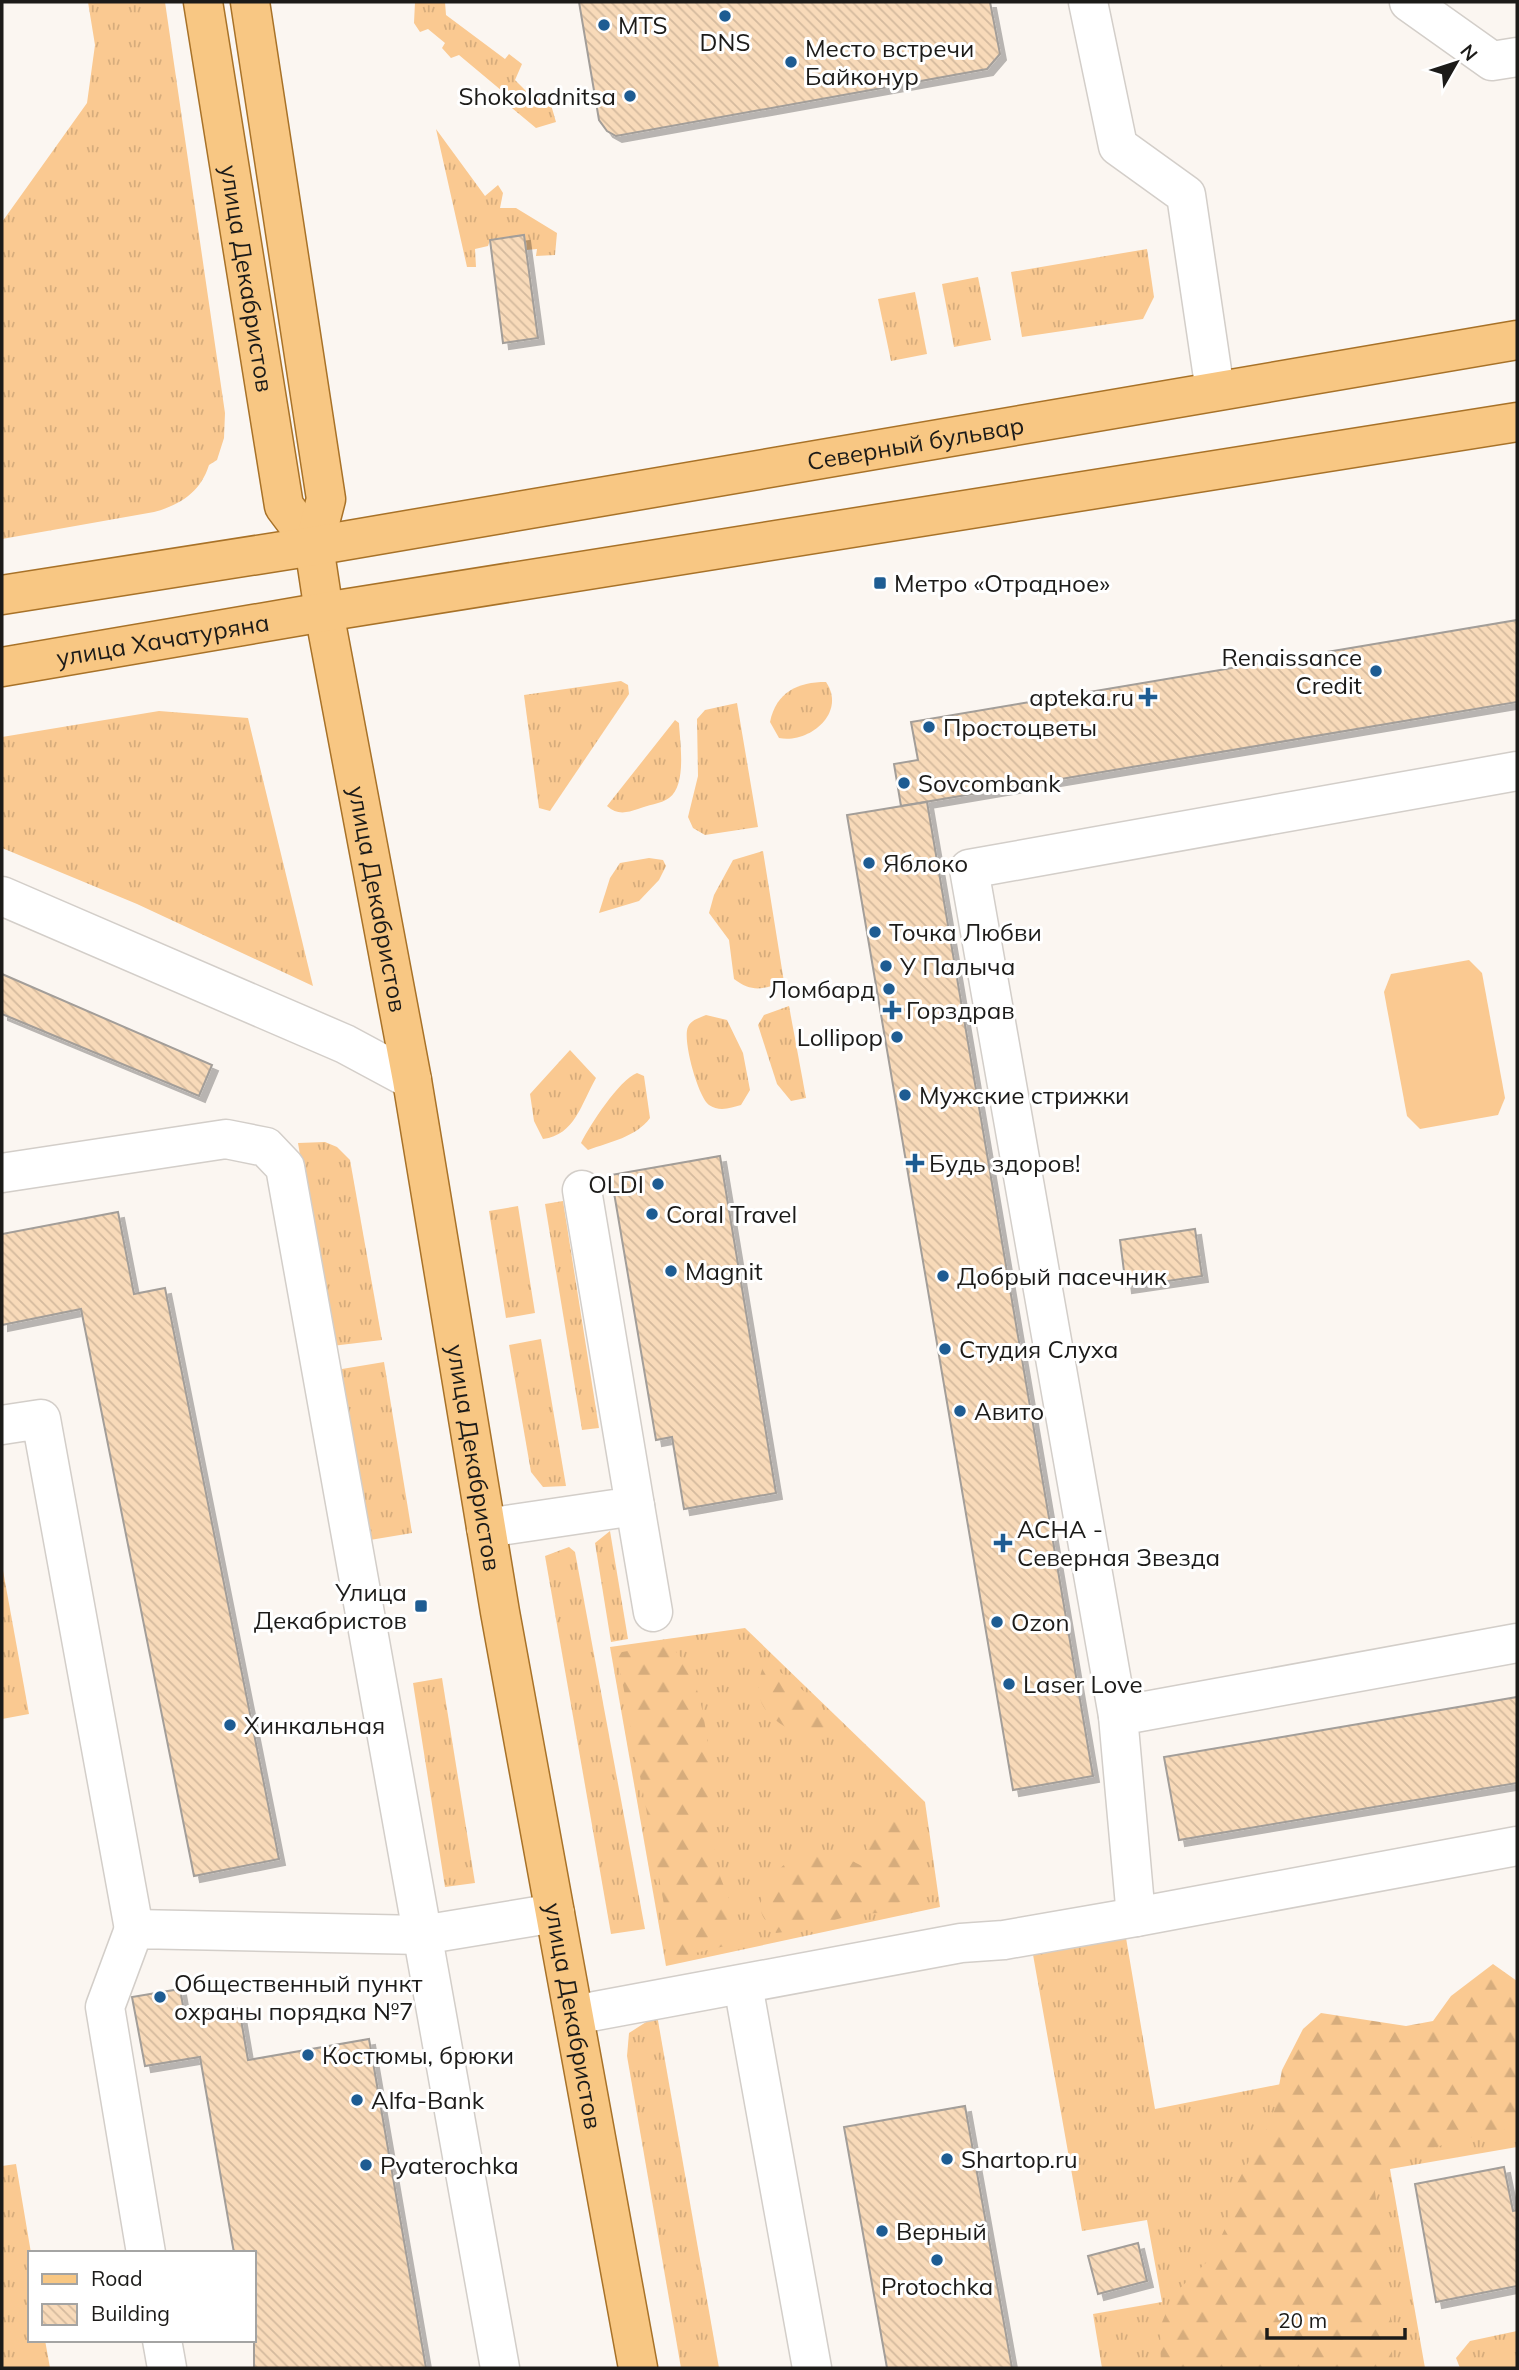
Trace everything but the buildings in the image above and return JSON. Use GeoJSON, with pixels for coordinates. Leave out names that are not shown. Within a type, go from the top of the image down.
{"type":"FeatureCollection","features":[{"type":"Feature","properties":{"kind":"main road","name":"улица Декабристов"},"geometry":{"type":"LineString","coordinates":[[202,2],[284,506],[314,546]]}},
{"type":"Feature","properties":{"kind":"main road","name":"улица Декабристов"},"geometry":{"type":"LineString","coordinates":[[250,2],[326,499],[314,546],[324,612],[412,1080],[486,1528],[638,2368]]}},
{"type":"Feature","properties":{"kind":"main road","name":"Северный бульвар"},"geometry":{"type":"LineString","coordinates":[[314,546],[1517,340]]}},
{"type":"Feature","properties":{"kind":"main road"},"geometry":{"type":"LineString","coordinates":[[324,612],[1517,422]]}},
{"type":"Feature","properties":{"kind":"main road"},"geometry":{"type":"LineString","coordinates":[[2,596],[314,546]]}},
{"type":"Feature","properties":{"kind":"main road","name":"улица Хачатуряна"},"geometry":{"type":"LineString","coordinates":[[2,667],[324,612]]}},
{"type":"Feature","properties":{"kind":"street"},"geometry":{"type":"LineString","coordinates":[[1087,2],[1118,146],[1186,195],[1215,391]]}},
{"type":"Feature","properties":{"kind":"street"},"geometry":{"type":"LineString","coordinates":[[1409,2],[1492,61],[1517,57]]}},
{"type":"Feature","properties":{"kind":"street"},"geometry":{"type":"LineString","coordinates":[[1136,1917],[1118,1716],[969,869],[1517,771]]}},
{"type":"Feature","properties":{"kind":"street"},"geometry":{"type":"LineString","coordinates":[[2,896],[332,1039],[412,1080]]}},
{"type":"Feature","properties":{"kind":"street"},"geometry":{"type":"LineString","coordinates":[[2,1173],[226,1139],[266,1147],[282,1160],[322,1360],[500,2368]]}},
{"type":"Feature","properties":{"kind":"street"},"geometry":{"type":"LineString","coordinates":[[582,1190],[653,1612]]}},
{"type":"Feature","properties":{"kind":"street"},"geometry":{"type":"LineString","coordinates":[[2,1425],[41,1419],[134,1930],[104,2007],[146,2251]]}},
{"type":"Feature","properties":{"kind":"street"},"geometry":{"type":"LineString","coordinates":[[486,1528],[635,1506]]}},
{"type":"Feature","properties":{"kind":"street"},"geometry":{"type":"LineString","coordinates":[[1118,1716],[1517,1643]]}},
{"type":"Feature","properties":{"kind":"street"},"geometry":{"type":"LineString","coordinates":[[574,2015],[961,1943],[1004,1940],[1136,1917],[1517,1846]]}},
{"type":"Feature","properties":{"kind":"street"},"geometry":{"type":"LineString","coordinates":[[134,1930],[422,1935],[555,1913]]}},
{"type":"Feature","properties":{"kind":"street"},"geometry":{"type":"LineString","coordinates":[[743,1985],[812,2368]]}},
{"type":"Feature","properties":{"kind":"street"},"geometry":{"type":"LineString","coordinates":[[162,2342],[167,2368]]}},
{"type":"Feature","properties":{"kind":"green space"},"geometry":{"type":"Polygon","coordinates":[[[88,2],[165,2],[225,413],[224,438],[217,460],[209,465],[201,482],[189,496],[173,505],[154,512],[2,539],[2,222],[87,103],[95,45],[88,2]]]}},
{"type":"Feature","properties":{"kind":"green space"},"geometry":{"type":"Polygon","coordinates":[[[415,2],[445,2],[446,15],[505,59],[509,54],[522,64],[515,80],[533,98],[549,98],[556,122],[536,128],[506,103],[508,96],[459,55],[451,58],[442,48],[445,43],[428,29],[420,32],[414,23],[415,2]]]}},
{"type":"Feature","properties":{"kind":"green space"},"geometry":{"type":"Polygon","coordinates":[[[436,129],[485,196],[498,185],[503,193],[500,208],[516,208],[557,233],[555,255],[536,256],[537,249],[526,250],[524,235],[490,240],[488,246],[475,249],[476,267],[467,267],[436,129]]]}},
{"type":"Feature","properties":{"kind":"green space"},"geometry":{"type":"Polygon","coordinates":[[[1147,249],[1154,297],[1143,319],[1022,337],[1011,272],[1147,249]]]}},
{"type":"Feature","properties":{"kind":"green space"},"geometry":{"type":"Polygon","coordinates":[[[978,277],[991,340],[954,347],[942,284],[978,277]]]}},
{"type":"Feature","properties":{"kind":"green space"},"geometry":{"type":"Polygon","coordinates":[[[915,292],[927,354],[891,361],[878,299],[915,292]]]}},
{"type":"Feature","properties":{"kind":"green space"},"geometry":{"type":"Polygon","coordinates":[[[621,681],[628,685],[629,694],[550,811],[539,808],[524,695],[621,681]]]}},
{"type":"Feature","properties":{"kind":"green space"},"geometry":{"type":"Polygon","coordinates":[[[826,682],[832,705],[822,724],[802,736],[779,738],[770,722],[777,703],[798,687],[826,682]]]}},
{"type":"Feature","properties":{"kind":"green space"},"geometry":{"type":"Polygon","coordinates":[[[737,703],[758,827],[705,835],[693,828],[688,817],[698,776],[697,719],[705,710],[737,703]]]}},
{"type":"Feature","properties":{"kind":"green space"},"geometry":{"type":"Polygon","coordinates":[[[159,711],[248,718],[313,986],[137,904],[2,848],[2,737],[159,711]]]}},
{"type":"Feature","properties":{"kind":"green space"},"geometry":{"type":"Polygon","coordinates":[[[675,720],[679,723],[681,763],[675,792],[666,800],[634,810],[614,811],[607,806],[675,720]]]}},
{"type":"Feature","properties":{"kind":"green space"},"geometry":{"type":"Polygon","coordinates":[[[763,851],[784,982],[752,988],[734,979],[729,940],[709,913],[714,895],[733,860],[763,851]]]}},
{"type":"Feature","properties":{"kind":"green space"},"geometry":{"type":"Polygon","coordinates":[[[649,858],[663,860],[666,866],[659,880],[639,901],[599,913],[610,878],[620,863],[649,858]]]}},
{"type":"Feature","properties":{"kind":"green space"},"geometry":{"type":"Polygon","coordinates":[[[1469,960],[1482,973],[1505,1098],[1498,1115],[1420,1129],[1407,1116],[1384,992],[1391,974],[1469,960]]]}},
{"type":"Feature","properties":{"kind":"green space"},"geometry":{"type":"Polygon","coordinates":[[[789,1006],[806,1098],[791,1101],[777,1084],[758,1025],[764,1015],[789,1006]]]}},
{"type":"Feature","properties":{"kind":"green space"},"geometry":{"type":"Polygon","coordinates":[[[706,1015],[727,1020],[743,1053],[750,1090],[741,1105],[725,1109],[713,1107],[700,1091],[689,1055],[687,1033],[691,1023],[706,1015]]]}},
{"type":"Feature","properties":{"kind":"green space"},"geometry":{"type":"Polygon","coordinates":[[[570,1050],[596,1078],[570,1125],[554,1136],[543,1139],[534,1121],[530,1094],[570,1050]]]}},
{"type":"Feature","properties":{"kind":"green space"},"geometry":{"type":"Polygon","coordinates":[[[637,1073],[644,1076],[650,1118],[638,1130],[588,1150],[581,1143],[591,1125],[614,1093],[637,1073]]]}},
{"type":"Feature","properties":{"kind":"green space"},"geometry":{"type":"Polygon","coordinates":[[[325,1142],[337,1147],[350,1160],[382,1340],[332,1346],[298,1143],[325,1142]]]}},
{"type":"Feature","properties":{"kind":"green space"},"geometry":{"type":"Polygon","coordinates":[[[563,1201],[599,1428],[582,1430],[545,1204],[563,1201]]]}},
{"type":"Feature","properties":{"kind":"green space"},"geometry":{"type":"Polygon","coordinates":[[[518,1206],[535,1313],[506,1318],[489,1211],[518,1206]]]}},
{"type":"Feature","properties":{"kind":"green space"},"geometry":{"type":"Polygon","coordinates":[[[541,1339],[566,1486],[543,1487],[531,1472],[509,1345],[541,1339]]]}},
{"type":"Feature","properties":{"kind":"green space"},"geometry":{"type":"Polygon","coordinates":[[[384,1362],[412,1533],[364,1541],[336,1370],[384,1362]]]}},
{"type":"Feature","properties":{"kind":"green space"},"geometry":{"type":"Polygon","coordinates":[[[610,1531],[628,1639],[611,1642],[595,1543],[610,1531]]]}},
{"type":"Feature","properties":{"kind":"green space"},"geometry":{"type":"Polygon","coordinates":[[[569,1547],[575,1552],[645,1929],[611,1934],[545,1556],[569,1547]]]}},
{"type":"Feature","properties":{"kind":"green space"},"geometry":{"type":"Polygon","coordinates":[[[2,1565],[29,1714],[2,1719],[2,1565]]]}},
{"type":"Feature","properties":{"kind":"green space"},"geometry":{"type":"Polygon","coordinates":[[[745,1628],[925,1802],[940,1907],[666,1966],[610,1647],[745,1628]]]}},
{"type":"Feature","properties":{"kind":"green space"},"geometry":{"type":"Polygon","coordinates":[[[665,1644],[682,1658],[694,1681],[702,1709],[710,1773],[715,1856],[730,1901],[734,1923],[725,1946],[674,1958],[617,1653],[665,1644]]]}},
{"type":"Feature","properties":{"kind":"green space"},"geometry":{"type":"Polygon","coordinates":[[[770,1666],[796,1684],[818,1707],[830,1725],[824,1735],[814,1741],[789,1729],[769,1714],[759,1694],[759,1682],[763,1667],[770,1666]]]}},
{"type":"Feature","properties":{"kind":"green space"},"geometry":{"type":"Polygon","coordinates":[[[442,1678],[475,1883],[445,1887],[413,1683],[442,1678]]]}},
{"type":"Feature","properties":{"kind":"green space"},"geometry":{"type":"Polygon","coordinates":[[[908,1816],[922,1834],[923,1890],[879,1913],[855,1914],[800,1930],[776,1933],[767,1923],[761,1910],[764,1891],[774,1875],[789,1861],[804,1850],[842,1856],[862,1866],[869,1855],[866,1847],[875,1830],[886,1818],[908,1816]]]}},
{"type":"Feature","properties":{"kind":"green space"},"geometry":{"type":"Polygon","coordinates":[[[1125,1932],[1155,2109],[1517,2037],[1517,2147],[1390,2169],[1425,2368],[1102,2368],[1093,2314],[1162,2302],[1147,2220],[1082,2231],[1032,1949],[1125,1932]]]}},
{"type":"Feature","properties":{"kind":"green space"},"geometry":{"type":"Polygon","coordinates":[[[1493,1964],[1517,1981],[1517,2127],[1455,2141],[1372,2168],[1389,2302],[1393,2368],[1161,2368],[1160,2327],[1174,2294],[1211,2258],[1228,2222],[1236,2185],[1273,2117],[1282,2070],[1303,2029],[1321,2013],[1406,2026],[1433,2021],[1451,1996],[1493,1964]]]}},
{"type":"Feature","properties":{"kind":"green space"},"geometry":{"type":"Polygon","coordinates":[[[657,2015],[719,2368],[681,2368],[627,2056],[629,2033],[657,2015]]]}},
{"type":"Feature","properties":{"kind":"green space"},"geometry":{"type":"Polygon","coordinates":[[[16,2164],[31,2251],[28,2251],[28,2342],[45,2342],[50,2368],[2,2368],[2,2166],[16,2164]]]}},
{"type":"Feature","properties":{"kind":"green space"},"geometry":{"type":"Polygon","coordinates":[[[1517,2331],[1517,2368],[1460,2368],[1456,2358],[1470,2341],[1517,2331]]]}},
{"type":"Feature","properties":{"kind":"place","name":"DNS"},"geometry":{"type":"Point","coordinates":[725,16]}},
{"type":"Feature","properties":{"kind":"place","name":"MTS"},"geometry":{"type":"Point","coordinates":[604,25]}},
{"type":"Feature","properties":{"kind":"place","name":"Место встречи Байконур"},"geometry":{"type":"Point","coordinates":[791,62]}},
{"type":"Feature","properties":{"kind":"place","name":"Shokoladnitsa"},"geometry":{"type":"Point","coordinates":[630,96]}},
{"type":"Feature","properties":{"kind":"place","name":"Метро «Отрадное»"},"geometry":{"type":"Point","coordinates":[880,583]}},
{"type":"Feature","properties":{"kind":"place","name":"Renaissance Credit"},"geometry":{"type":"Point","coordinates":[1376,671]}},
{"type":"Feature","properties":{"kind":"place","name":"apteka.ru"},"geometry":{"type":"Point","coordinates":[1148,697]}},
{"type":"Feature","properties":{"kind":"place","name":"Простоцветы"},"geometry":{"type":"Point","coordinates":[929,727]}},
{"type":"Feature","properties":{"kind":"place","name":"Sovcombank"},"geometry":{"type":"Point","coordinates":[904,783]}},
{"type":"Feature","properties":{"kind":"place","name":"Яблоко"},"geometry":{"type":"Point","coordinates":[869,863]}},
{"type":"Feature","properties":{"kind":"place","name":"Точка Любви"},"geometry":{"type":"Point","coordinates":[875,932]}},
{"type":"Feature","properties":{"kind":"place","name":"У Палыча"},"geometry":{"type":"Point","coordinates":[886,966]}},
{"type":"Feature","properties":{"kind":"place","name":"Ломбард"},"geometry":{"type":"Point","coordinates":[889,989]}},
{"type":"Feature","properties":{"kind":"place","name":"Горздрав"},"geometry":{"type":"Point","coordinates":[892,1010]}},
{"type":"Feature","properties":{"kind":"place","name":"Lollipop"},"geometry":{"type":"Point","coordinates":[897,1037]}},
{"type":"Feature","properties":{"kind":"place","name":"Мужские стрижки"},"geometry":{"type":"Point","coordinates":[905,1095]}},
{"type":"Feature","properties":{"kind":"place","name":"Будь здоров!"},"geometry":{"type":"Point","coordinates":[915,1163]}},
{"type":"Feature","properties":{"kind":"place","name":"OLDI"},"geometry":{"type":"Point","coordinates":[658,1184]}},
{"type":"Feature","properties":{"kind":"place","name":"Coral Travel"},"geometry":{"type":"Point","coordinates":[652,1214]}},
{"type":"Feature","properties":{"kind":"place","name":"Magnit"},"geometry":{"type":"Point","coordinates":[671,1271]}},
{"type":"Feature","properties":{"kind":"place","name":"Добрый пасечник"},"geometry":{"type":"Point","coordinates":[943,1276]}},
{"type":"Feature","properties":{"kind":"place","name":"Студия Слуха"},"geometry":{"type":"Point","coordinates":[945,1349]}},
{"type":"Feature","properties":{"kind":"place","name":"Авито"},"geometry":{"type":"Point","coordinates":[960,1411]}},
{"type":"Feature","properties":{"kind":"place","name":"АСНА - Северная Звезда"},"geometry":{"type":"Point","coordinates":[1003,1543]}},
{"type":"Feature","properties":{"kind":"place","name":"Улица Декабристов"},"geometry":{"type":"Point","coordinates":[421,1606]}},
{"type":"Feature","properties":{"kind":"place","name":"Ozon"},"geometry":{"type":"Point","coordinates":[997,1622]}},
{"type":"Feature","properties":{"kind":"place","name":"Laser Love"},"geometry":{"type":"Point","coordinates":[1009,1684]}},
{"type":"Feature","properties":{"kind":"place","name":"Хинкальная"},"geometry":{"type":"Point","coordinates":[230,1725]}},
{"type":"Feature","properties":{"kind":"place","name":"Общественный пункт охраны порядка №7"},"geometry":{"type":"Point","coordinates":[160,1997]}},
{"type":"Feature","properties":{"kind":"place","name":"Костюмы, брюки"},"geometry":{"type":"Point","coordinates":[308,2055]}},
{"type":"Feature","properties":{"kind":"place","name":"Alfa-Bank"},"geometry":{"type":"Point","coordinates":[357,2100]}},
{"type":"Feature","properties":{"kind":"place","name":"Shartop.ru"},"geometry":{"type":"Point","coordinates":[947,2159]}},
{"type":"Feature","properties":{"kind":"place","name":"Pyaterochka"},"geometry":{"type":"Point","coordinates":[366,2165]}},
{"type":"Feature","properties":{"kind":"place","name":"Верный"},"geometry":{"type":"Point","coordinates":[882,2231]}},
{"type":"Feature","properties":{"kind":"place","name":"Protochka"},"geometry":{"type":"Point","coordinates":[937,2260]}}]}
